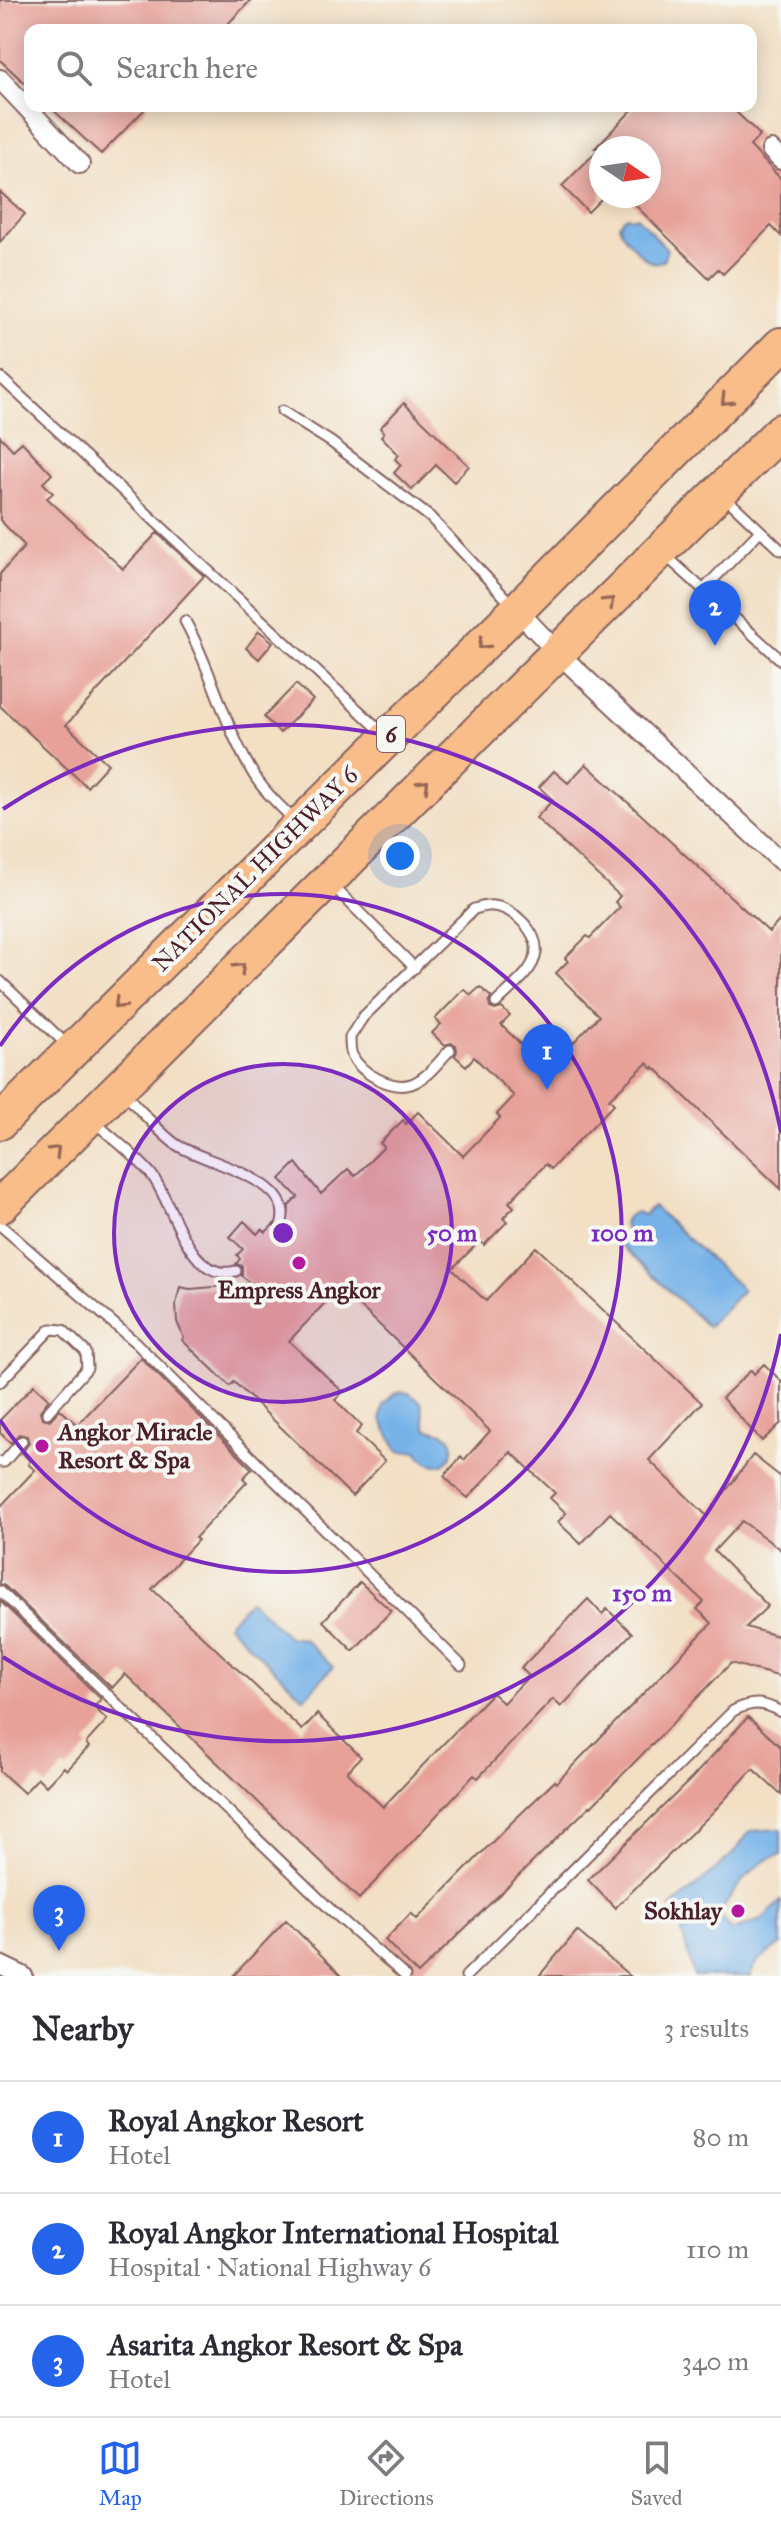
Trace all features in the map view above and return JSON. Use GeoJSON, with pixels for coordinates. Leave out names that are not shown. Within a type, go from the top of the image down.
{"type":"FeatureCollection","features":[{"type":"Feature","properties":{"kind":"highway","name":"NATIONAL HIGHWAY 6"},"geometry":{"type":"LineString","coordinates":[[0,1122],[781,345]]}},
{"type":"Feature","properties":{"kind":"highway"},"geometry":{"type":"LineString","coordinates":[[0,1206],[781,431]]}},
{"type":"Feature","properties":{"kind":"street"},"geometry":{"type":"LineString","coordinates":[[0,79],[24,104]]}},
{"type":"Feature","properties":{"kind":"street"},"geometry":{"type":"LineString","coordinates":[[31,112],[80,164]]}},
{"type":"Feature","properties":{"kind":"street"},"geometry":{"type":"LineString","coordinates":[[517,610],[558,653],[781,861]]}},
{"type":"Feature","properties":{"kind":"street"},"geometry":{"type":"LineString","coordinates":[[0,1965],[23,1976]]}},
{"type":"Feature","properties":{"kind":"lane"},"geometry":{"type":"LineString","coordinates":[[0,377],[388,737]]}},
{"type":"Feature","properties":{"kind":"lane"},"geometry":{"type":"LineString","coordinates":[[282,411],[331,442],[430,517],[517,610]]}},
{"type":"Feature","properties":{"kind":"lane"},"geometry":{"type":"LineString","coordinates":[[720,492],[781,550]]}},
{"type":"Feature","properties":{"kind":"lane"},"geometry":{"type":"LineString","coordinates":[[703,590],[760,531]]}},
{"type":"Feature","properties":{"kind":"lane"},"geometry":{"type":"LineString","coordinates":[[660,551],[781,660]]}},
{"type":"Feature","properties":{"kind":"lane"},"geometry":{"type":"LineString","coordinates":[[185,621],[201,649],[213,690],[251,771],[300,825]]}},
{"type":"Feature","properties":{"kind":"lane"},"geometry":{"type":"LineString","coordinates":[[328,881],[415,968]]}},
{"type":"Feature","properties":{"kind":"lane"},"geometry":{"type":"LineString","coordinates":[[450,1050],[423,1077],[411,1084],[393,1085],[365,1071],[351,1055],[350,1037],[363,1017],[474,909],[494,905],[517,917],[532,930],[536,952],[529,970],[496,1003]]}},
{"type":"Feature","properties":{"kind":"lane"},"geometry":{"type":"LineString","coordinates":[[0,981],[72,1050]]}},
{"type":"Feature","properties":{"kind":"lane"},"geometry":{"type":"LineString","coordinates":[[0,997],[8,989]]}},
{"type":"Feature","properties":{"kind":"lane"},"geometry":{"type":"LineString","coordinates":[[119,1088],[175,1144],[261,1181],[280,1201],[284,1218],[281,1225]]}},
{"type":"Feature","properties":{"kind":"lane"},"geometry":{"type":"LineString","coordinates":[[90,1117],[151,1174],[167,1200],[187,1246],[207,1267],[228,1273],[236,1271]]}},
{"type":"Feature","properties":{"kind":"lane"},"geometry":{"type":"LineString","coordinates":[[0,1225],[136,1343],[461,1665]]}},
{"type":"Feature","properties":{"kind":"lane"},"geometry":{"type":"LineString","coordinates":[[0,1382],[51,1329],[63,1330],[86,1352],[87,1368],[47,1413]]}},
{"type":"Feature","properties":{"kind":"lane"},"geometry":{"type":"LineString","coordinates":[[0,1462],[4,1462],[22,1441]]}},
{"type":"Feature","properties":{"kind":"lane"},"geometry":{"type":"LineString","coordinates":[[0,1591],[332,1911],[405,1976]]}},
{"type":"Feature","properties":{"kind":"lane"},"geometry":{"type":"LineString","coordinates":[[466,1976],[733,1711],[747,1704],[765,1703],[781,1712]]}},
{"type":"Feature","properties":{"kind":"water"},"geometry":{"type":"Polygon","coordinates":[[[627,216],[636,216],[667,249],[663,261],[649,261],[627,240],[619,225],[627,216]]]}},
{"type":"Feature","properties":{"kind":"water"},"geometry":{"type":"Polygon","coordinates":[[[653,1206],[743,1290],[708,1327],[618,1243],[627,1234],[624,1224],[627,1217],[636,1212],[644,1215],[653,1206]]]}},
{"type":"Feature","properties":{"kind":"water"},"geometry":{"type":"Polygon","coordinates":[[[409,1393],[421,1402],[426,1428],[449,1437],[453,1451],[446,1462],[433,1464],[417,1451],[402,1452],[397,1449],[381,1419],[383,1405],[394,1394],[409,1393]]]}},
{"type":"Feature","properties":{"kind":"water"},"geometry":{"type":"Polygon","coordinates":[[[250,1600],[288,1637],[304,1639],[333,1667],[304,1698],[227,1624],[250,1600]]]}},
{"type":"Feature","properties":{"kind":"water"},"geometry":{"type":"Polygon","coordinates":[[[781,1829],[781,1855],[753,1870],[720,1914],[731,1931],[761,1920],[781,1901],[781,1944],[758,1961],[751,1976],[694,1976],[679,1921],[671,1908],[735,1852],[750,1831],[781,1829]]]}},
{"type":"Feature","properties":{"kind":"building"},"geometry":{"type":"Polygon","coordinates":[[[0,0],[251,0],[228,24],[24,24],[24,82],[0,60],[0,0]]]}},
{"type":"Feature","properties":{"kind":"building"},"geometry":{"type":"Polygon","coordinates":[[[56,112],[142,112],[101,154],[56,112]]]}},
{"type":"Feature","properties":{"kind":"building"},"geometry":{"type":"Polygon","coordinates":[[[630,112],[736,112],[760,135],[750,146],[781,179],[781,236],[771,226],[723,274],[718,269],[709,278],[638,208],[661,208],[661,136],[607,136],[630,112]]]}},
{"type":"Feature","properties":{"kind":"building"},"geometry":{"type":"Polygon","coordinates":[[[589,159],[589,208],[592,208],[588,212],[562,186],[589,159]]]}},
{"type":"Feature","properties":{"kind":"building"},"geometry":{"type":"Polygon","coordinates":[[[0,192],[25,214],[0,242],[0,192]]]}},
{"type":"Feature","properties":{"kind":"building"},"geometry":{"type":"Polygon","coordinates":[[[404,403],[469,466],[454,482],[436,465],[412,490],[394,473],[401,465],[395,459],[399,455],[381,436],[384,433],[380,428],[404,403]]]}},
{"type":"Feature","properties":{"kind":"building"},"geometry":{"type":"Polygon","coordinates":[[[0,436],[13,450],[22,442],[52,474],[43,483],[53,493],[47,498],[123,569],[157,533],[204,576],[66,725],[108,764],[87,787],[0,706],[0,574],[25,546],[0,520],[0,436]]]}},
{"type":"Feature","properties":{"kind":"building"},"geometry":{"type":"Polygon","coordinates":[[[259,631],[273,642],[259,659],[246,648],[259,631]]]}},
{"type":"Feature","properties":{"kind":"building"},"geometry":{"type":"Polygon","coordinates":[[[296,684],[313,700],[280,733],[264,717],[296,684]]]}},
{"type":"Feature","properties":{"kind":"building"},"geometry":{"type":"Polygon","coordinates":[[[586,764],[769,932],[781,919],[781,1189],[647,1063],[609,1099],[614,1104],[551,1169],[546,1164],[509,1202],[514,1207],[503,1218],[507,1222],[484,1245],[480,1241],[452,1269],[486,1301],[536,1247],[702,1403],[649,1460],[707,1516],[753,1455],[781,1477],[781,1550],[742,1521],[714,1551],[768,1606],[746,1627],[781,1637],[781,1677],[731,1663],[591,1807],[418,1974],[385,1940],[411,1913],[417,1919],[509,1825],[556,1783],[712,1623],[697,1609],[704,1602],[610,1513],[581,1544],[558,1522],[566,1513],[550,1498],[555,1493],[511,1452],[468,1498],[459,1491],[444,1476],[461,1457],[464,1460],[490,1431],[340,1287],[289,1341],[343,1392],[335,1400],[362,1426],[356,1433],[385,1461],[352,1496],[234,1382],[230,1386],[182,1340],[176,1304],[180,1287],[190,1289],[251,1284],[242,1276],[242,1266],[236,1264],[240,1259],[237,1255],[243,1249],[230,1237],[244,1221],[257,1234],[262,1229],[266,1232],[274,1224],[277,1231],[287,1230],[289,1206],[298,1197],[280,1179],[296,1163],[321,1194],[348,1169],[355,1176],[384,1147],[380,1143],[403,1120],[406,1124],[418,1112],[463,1156],[500,1118],[497,1114],[514,1096],[474,1057],[466,1066],[455,1056],[456,1045],[444,1045],[432,1033],[441,1024],[435,1019],[464,989],[471,995],[480,987],[491,997],[490,1008],[502,1008],[510,1016],[501,1025],[544,1066],[560,1050],[563,1053],[599,1016],[556,973],[568,961],[565,958],[620,907],[615,902],[620,896],[536,818],[553,800],[539,787],[554,771],[568,783],[586,764]]]}},
{"type":"Feature","properties":{"kind":"building"},"geometry":{"type":"Polygon","coordinates":[[[141,1358],[252,1469],[243,1478],[247,1482],[152,1589],[302,1730],[317,1714],[361,1757],[347,1772],[383,1807],[492,1693],[503,1703],[529,1676],[521,1668],[588,1599],[602,1614],[607,1609],[632,1633],[561,1707],[553,1699],[478,1778],[474,1775],[359,1899],[125,1674],[112,1688],[0,1584],[0,1507],[35,1470],[22,1453],[29,1443],[27,1436],[19,1434],[11,1443],[0,1433],[0,1420],[34,1385],[49,1399],[40,1411],[42,1418],[50,1420],[60,1409],[77,1425],[141,1358]]]}},
{"type":"Feature","properties":{"kind":"building"},"geometry":{"type":"Polygon","coordinates":[[[764,1364],[781,1381],[781,1423],[762,1441],[722,1398],[751,1370],[754,1374],[764,1364]]]}},
{"type":"Feature","properties":{"kind":"building"},"geometry":{"type":"Polygon","coordinates":[[[360,1582],[391,1611],[353,1651],[323,1621],[360,1582]]]}},
{"type":"Feature","properties":{"kind":"building"},"geometry":{"type":"Polygon","coordinates":[[[0,1601],[101,1699],[94,1707],[107,1720],[86,1743],[89,1747],[67,1770],[64,1767],[46,1786],[38,1778],[24,1793],[0,1771],[0,1601]]]}},
{"type":"Feature","properties":{"kind":"building"},"geometry":{"type":"Polygon","coordinates":[[[748,1717],[781,1747],[781,1795],[753,1769],[615,1908],[588,1880],[692,1778],[748,1717]]]}},
{"type":"Feature","properties":{"kind":"building"},"geometry":{"type":"Polygon","coordinates":[[[286,1920],[342,1976],[233,1976],[286,1920]]]}},
{"type":"Feature","properties":{"kind":"building"},"geometry":{"type":"Polygon","coordinates":[[[577,1931],[630,1976],[539,1976],[577,1931]]]}},
{"type":"Feature","properties":{"kind":"place","name":"Royal Angkor International Hospital"},"geometry":{"type":"Point","coordinates":[715,646]}},
{"type":"Feature","properties":{"kind":"place","name":"Royal Angkor Resort"},"geometry":{"type":"Point","coordinates":[547,1090]}},
{"type":"Feature","properties":{"kind":"place","name":"Empress Angkor"},"geometry":{"type":"Point","coordinates":[299,1263]}},
{"type":"Feature","properties":{"kind":"place","name":"Angkor Miracle Resort & Spa"},"geometry":{"type":"Point","coordinates":[42,1446]}},
{"type":"Feature","properties":{"kind":"place","name":"Sokhlay"},"geometry":{"type":"Point","coordinates":[738,1911]}},
{"type":"Feature","properties":{"kind":"place","name":"Asarita Angkor Resort & Spa"},"geometry":{"type":"Point","coordinates":[59,1951]}}]}
